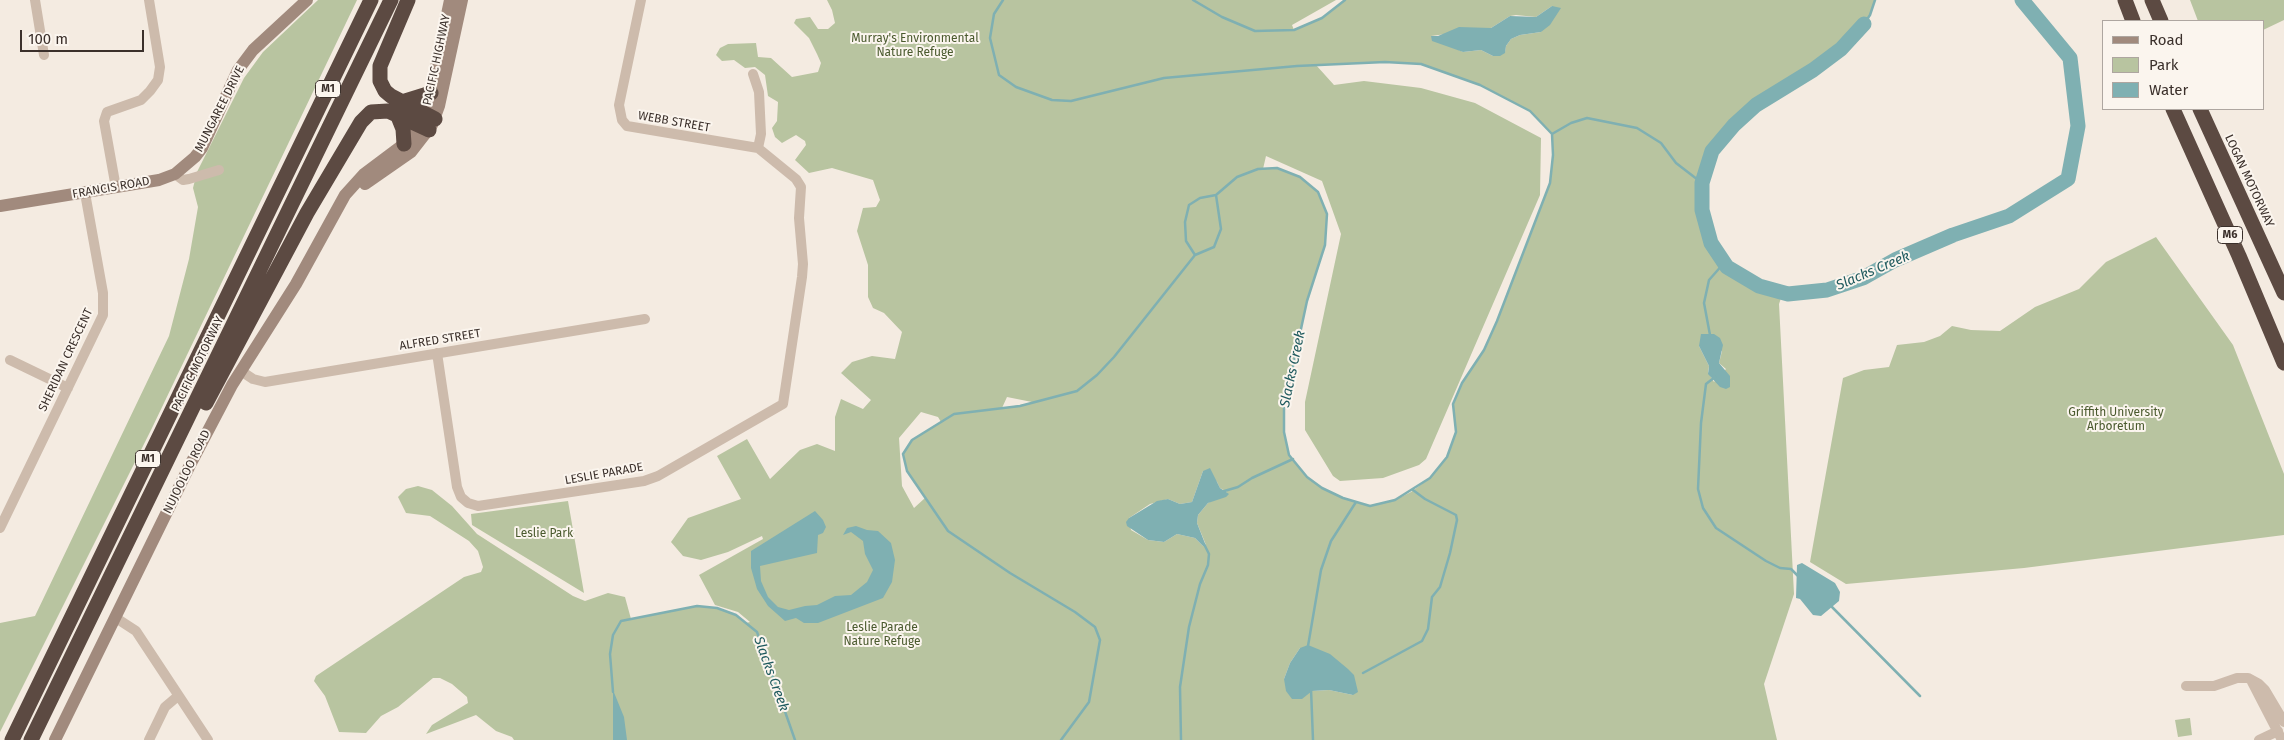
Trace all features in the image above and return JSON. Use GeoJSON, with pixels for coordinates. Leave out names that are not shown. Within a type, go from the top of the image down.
{"type":"FeatureCollection","features":[{"type":"Feature","properties":{"kind":"highway","name":"PACIFIC MOTORWAY"},"geometry":{"type":"LineString","coordinates":[[12,740],[371,0]]}},
{"type":"Feature","properties":{"kind":"highway","name":"PACIFIC MOTORWAY"},"geometry":{"type":"LineString","coordinates":[[31,740],[391,0]]}},
{"type":"Feature","properties":{"kind":"highway"},"geometry":{"type":"LineString","coordinates":[[408,0],[379,70],[380,81],[385,91],[400,108],[427,122]]}},
{"type":"Feature","properties":{"kind":"highway"},"geometry":{"type":"LineString","coordinates":[[2124,0],[2133,20]]}},
{"type":"Feature","properties":{"kind":"highway"},"geometry":{"type":"LineString","coordinates":[[2152,0],[2161,20]]}},
{"type":"Feature","properties":{"kind":"highway"},"geometry":{"type":"LineString","coordinates":[[186,423],[201,412],[303,220],[361,122],[376,111],[400,108],[431,93]]}},
{"type":"Feature","properties":{"kind":"highway"},"geometry":{"type":"LineString","coordinates":[[400,108],[404,144]]}},
{"type":"Feature","properties":{"kind":"highway","name":"M6"},"geometry":{"type":"LineString","coordinates":[[2173,110],[2240,256],[2284,363]]}},
{"type":"Feature","properties":{"kind":"highway","name":"LOGAN MOTORWAY"},"geometry":{"type":"LineString","coordinates":[[2200,110],[2284,293]]}},
{"type":"Feature","properties":{"kind":"street"},"geometry":{"type":"LineString","coordinates":[[35,0],[44,55]]}},
{"type":"Feature","properties":{"kind":"street"},"geometry":{"type":"LineString","coordinates":[[116,188],[104,121],[107,112],[141,100],[158,80],[160,67],[149,0]]}},
{"type":"Feature","properties":{"kind":"street","name":"MUNGAREE DRIVE"},"geometry":{"type":"LineString","coordinates":[[175,174],[195,157],[202,148],[238,70],[253,50],[307,0]]}},
{"type":"Feature","properties":{"kind":"street","name":"PACIFIC HIGHWAY"},"geometry":{"type":"LineString","coordinates":[[336,213],[345,195],[357,180],[404,144],[427,122],[450,0]]}},
{"type":"Feature","properties":{"kind":"street","name":"PACIFIC HIGHWAY"},"geometry":{"type":"LineString","coordinates":[[336,213],[368,181],[411,152],[427,122],[462,0]]}},
{"type":"Feature","properties":{"kind":"street","name":"WEBB STREET"},"geometry":{"type":"LineString","coordinates":[[641,0],[619,105],[622,120],[627,126],[758,148],[796,179],[801,187],[799,218]]}},
{"type":"Feature","properties":{"kind":"street"},"geometry":{"type":"LineString","coordinates":[[752,74],[759,92],[761,134],[758,148]]}},
{"type":"Feature","properties":{"kind":"street","name":"FRANCIS ROAD"},"geometry":{"type":"LineString","coordinates":[[0,206],[116,188],[159,180],[175,174],[183,180],[219,170]]}},
{"type":"Feature","properties":{"kind":"street","name":"SHERIDAN CRESCENT"},"geometry":{"type":"LineString","coordinates":[[0,528],[103,315],[104,305],[85,193]]}},
{"type":"Feature","properties":{"kind":"street","name":"NUJOOLOO ROAD"},"geometry":{"type":"LineString","coordinates":[[55,740],[214,416],[296,284],[336,213]]}},
{"type":"Feature","properties":{"kind":"street","name":"LESLIE PARADE"},"geometry":{"type":"LineString","coordinates":[[437,353],[457,487],[462,497],[468,503],[487,506],[644,481],[658,476],[783,404],[802,277],[803,264],[799,218]]}},
{"type":"Feature","properties":{"kind":"street","name":"ALFRED STREET"},"geometry":{"type":"LineString","coordinates":[[241,371],[253,379],[265,382],[645,319]]}},
{"type":"Feature","properties":{"kind":"street"},"geometry":{"type":"LineString","coordinates":[[10,360],[68,388]]}},
{"type":"Feature","properties":{"kind":"street"},"geometry":{"type":"LineString","coordinates":[[116,618],[136,631],[208,740]]}},
{"type":"Feature","properties":{"kind":"street"},"geometry":{"type":"LineString","coordinates":[[2186,686],[2214,686],[2237,678],[2248,678],[2281,731],[2259,740]]}},
{"type":"Feature","properties":{"kind":"street"},"geometry":{"type":"LineString","coordinates":[[149,740],[165,707],[178,696]]}},
{"type":"Feature","properties":{"kind":"green space"},"geometry":{"type":"Polygon","coordinates":[[[318,0],[357,0],[152,428],[0,732],[0,623],[35,616],[169,336],[189,259],[198,207],[193,188],[197,172],[244,78],[263,52],[318,0]]]}},
{"type":"Feature","properties":{"kind":"green space"},"geometry":{"type":"Polygon","coordinates":[[[827,0],[1336,0],[1292,25],[1294,30],[1322,18],[1345,0],[1875,0],[1870,15],[1864,24],[1841,49],[1813,70],[1756,105],[1734,125],[1712,151],[1702,183],[1702,210],[1711,243],[1727,267],[1759,286],[1783,292],[1779,304],[1794,594],[1764,684],[1777,740],[514,740],[512,737],[496,731],[476,715],[426,734],[432,725],[468,703],[467,697],[452,684],[440,678],[433,678],[398,707],[381,716],[366,733],[339,732],[325,696],[314,681],[316,676],[464,577],[481,572],[483,567],[478,551],[469,541],[430,516],[406,513],[398,497],[406,489],[418,486],[432,490],[452,506],[477,534],[573,596],[585,601],[608,593],[625,597],[631,619],[697,606],[717,608],[736,615],[746,623],[750,622],[738,612],[715,605],[699,575],[763,539],[762,536],[728,552],[701,560],[683,556],[671,542],[688,518],[741,499],[717,456],[747,439],[770,479],[800,450],[817,444],[835,451],[835,417],[841,399],[863,409],[871,400],[841,373],[852,362],[872,356],[895,359],[902,332],[884,313],[873,308],[868,297],[868,265],[857,231],[863,208],[876,207],[880,200],[873,180],[832,168],[809,173],[795,160],[806,145],[805,141],[796,135],[782,143],[775,137],[772,128],[777,121],[778,102],[768,96],[765,75],[755,67],[745,68],[734,60],[722,61],[716,55],[720,48],[728,44],[756,43],[758,57],[771,58],[792,77],[818,72],[821,63],[817,54],[809,38],[794,23],[796,19],[810,17],[818,29],[828,29],[835,23],[827,0]],[[1552,6],[1536,17],[1510,16],[1491,28],[1431,36],[1463,52],[1481,50],[1493,56],[1505,52],[1506,46],[1511,39],[1520,35],[1541,32],[1552,6]],[[1385,62],[1316,65],[1334,85],[1364,81],[1421,88],[1475,103],[1541,138],[1540,195],[1426,459],[1419,465],[1383,478],[1340,481],[1333,476],[1305,430],[1305,402],[1341,234],[1322,181],[1266,156],[1263,169],[1277,168],[1300,177],[1318,192],[1327,214],[1325,245],[1307,301],[1284,408],[1284,432],[1289,455],[1307,477],[1322,488],[1343,498],[1370,506],[1395,500],[1411,492],[1430,478],[1447,457],[1456,432],[1453,404],[1462,383],[1484,350],[1497,322],[1550,183],[1553,155],[1552,134],[1530,111],[1480,85],[1421,64],[1385,62]],[[1699,346],[1709,366],[1708,372],[1714,382],[1726,369],[1719,363],[1722,351],[1699,346]],[[1007,397],[1002,408],[1032,403],[1007,397]],[[921,412],[899,438],[902,486],[914,508],[925,498],[907,471],[903,454],[912,440],[941,422],[938,417],[921,412]],[[1203,471],[1192,502],[1180,504],[1168,499],[1150,504],[1129,518],[1131,530],[1148,540],[1164,542],[1177,534],[1195,538],[1203,546],[1206,545],[1197,523],[1198,515],[1208,503],[1227,492],[1220,488],[1217,482],[1203,471]],[[1300,648],[1290,663],[1284,679],[1312,691],[1329,690],[1353,695],[1300,648]]]}},
{"type":"Feature","properties":{"kind":"green space"},"geometry":{"type":"Polygon","coordinates":[[[2190,0],[2284,0],[2284,20],[2264,30],[2264,20],[2198,20],[2190,0]]]}},
{"type":"Feature","properties":{"kind":"green space","name":"Griffith University Arboretum"},"geometry":{"type":"Polygon","coordinates":[[[2156,237],[2233,345],[2284,474],[2284,535],[2024,568],[1846,584],[1810,562],[1843,378],[1864,370],[1889,367],[1897,345],[1924,342],[1940,336],[1952,326],[1971,330],[2000,331],[2035,307],[2079,289],[2106,262],[2156,237]]]}},
{"type":"Feature","properties":{"kind":"green space","name":"Leslie Park"},"geometry":{"type":"Polygon","coordinates":[[[568,501],[584,593],[472,525],[471,514],[568,501]]]}},
{"type":"Feature","properties":{"kind":"green space"},"geometry":{"type":"Polygon","coordinates":[[[2190,718],[2192,735],[2178,737],[2175,720],[2190,718]]]}},
{"type":"Feature","properties":{"kind":"water"},"geometry":{"type":"Polygon","coordinates":[[[1552,6],[1561,8],[1550,25],[1541,32],[1520,35],[1511,39],[1506,46],[1505,53],[1500,56],[1493,56],[1481,50],[1463,52],[1432,41],[1431,36],[1438,36],[1459,27],[1491,28],[1510,16],[1536,17],[1552,6]]]}},
{"type":"Feature","properties":{"kind":"water"},"geometry":{"type":"Polygon","coordinates":[[[1701,334],[1714,334],[1720,338],[1723,345],[1719,363],[1730,376],[1730,387],[1726,389],[1720,387],[1708,374],[1709,366],[1699,346],[1701,334]]]}},
{"type":"Feature","properties":{"kind":"water"},"geometry":{"type":"Polygon","coordinates":[[[1210,468],[1220,488],[1229,494],[1226,497],[1208,503],[1198,515],[1197,523],[1206,546],[1203,546],[1195,538],[1177,534],[1164,542],[1148,540],[1127,526],[1126,522],[1129,518],[1157,501],[1168,499],[1180,504],[1192,502],[1203,471],[1210,468]]]}},
{"type":"Feature","properties":{"kind":"water"},"geometry":{"type":"Polygon","coordinates":[[[815,511],[826,527],[823,533],[818,535],[817,553],[760,566],[761,581],[768,597],[778,607],[789,610],[817,605],[835,596],[851,595],[867,582],[873,570],[865,554],[863,541],[851,532],[843,535],[847,528],[856,526],[878,531],[891,543],[895,560],[892,582],[883,598],[818,623],[804,623],[796,618],[785,621],[768,606],[757,589],[751,568],[751,551],[815,511]]]}},
{"type":"Feature","properties":{"kind":"water"},"geometry":{"type":"Polygon","coordinates":[[[1802,563],[1835,583],[1840,592],[1839,601],[1821,616],[1813,615],[1800,599],[1796,598],[1797,565],[1802,563]]]}},
{"type":"Feature","properties":{"kind":"water"},"geometry":{"type":"Polygon","coordinates":[[[1308,645],[1330,654],[1348,669],[1354,675],[1358,692],[1353,695],[1329,690],[1312,691],[1302,699],[1292,699],[1286,691],[1284,679],[1290,663],[1300,648],[1308,645]]]}},
{"type":"Feature","properties":{"kind":"water"},"geometry":{"type":"Polygon","coordinates":[[[613,690],[624,717],[627,740],[613,740],[613,690]]]}},
{"type":"Feature","properties":{"kind":"waterway","name":"Slacks Creek"},"geometry":{"type":"LineString","coordinates":[[1003,0],[994,14],[990,38],[999,75],[1016,87],[1052,100],[1071,101],[1164,78],[1297,66],[1385,62],[1421,64],[1480,85],[1530,111],[1552,134],[1553,155],[1550,183],[1497,321],[1484,350],[1462,383],[1453,404],[1456,432],[1447,457],[1430,478],[1395,500],[1370,506],[1343,498],[1322,488],[1307,477],[1289,455],[1284,432],[1284,408],[1307,301],[1325,245],[1327,214],[1318,192],[1300,177],[1277,168],[1258,169],[1237,177],[1216,195],[1221,229],[1214,247],[1195,255],[1114,357],[1097,375],[1077,391],[1020,406],[954,414],[912,440],[903,454],[907,471],[948,531],[1010,573],[1075,612],[1095,627],[1100,640],[1089,702],[1061,740]]}},
{"type":"Feature","properties":{"kind":"waterway","name":"Slacks Creek"},"geometry":{"type":"LineString","coordinates":[[1193,0],[1222,17],[1255,31],[1294,30],[1322,18],[1345,0]]}},
{"type":"Feature","properties":{"kind":"waterway","name":"Slacks Creek"},"geometry":{"type":"LineString","coordinates":[[1864,24],[1870,15],[1875,0]]}},
{"type":"Feature","properties":{"kind":"waterway","name":"Slacks Creek"},"geometry":{"type":"LineString","coordinates":[[1864,24],[1841,49],[1813,70],[1756,105],[1734,125],[1712,151],[1702,183],[1702,210],[1711,243],[1727,267],[1759,286],[1788,294],[1827,290],[1863,278],[1895,260],[1953,235],[2009,216],[2068,179],[2078,126],[2070,58],[2022,0]]}},
{"type":"Feature","properties":{"kind":"waterway"},"geometry":{"type":"LineString","coordinates":[[1552,134],[1571,123],[1587,118],[1637,128],[1661,143],[1676,163],[1702,183]]}},
{"type":"Feature","properties":{"kind":"waterway"},"geometry":{"type":"LineString","coordinates":[[1195,255],[1186,241],[1185,222],[1189,205],[1200,198],[1216,195]]}},
{"type":"Feature","properties":{"kind":"waterway"},"geometry":{"type":"LineString","coordinates":[[1710,335],[1704,303],[1709,280],[1724,263]]}},
{"type":"Feature","properties":{"kind":"waterway"},"geometry":{"type":"LineString","coordinates":[[1715,377],[1706,384],[1701,423],[1698,489],[1703,508],[1716,528],[1766,561],[1780,568],[1791,569],[1798,576]]}},
{"type":"Feature","properties":{"kind":"waterway"},"geometry":{"type":"LineString","coordinates":[[1221,492],[1238,487],[1252,478],[1293,459]]}},
{"type":"Feature","properties":{"kind":"waterway"},"geometry":{"type":"LineString","coordinates":[[1363,673],[1422,641],[1428,629],[1432,597],[1440,587],[1450,553],[1457,520],[1456,515],[1425,499],[1413,490]]}},
{"type":"Feature","properties":{"kind":"waterway"},"geometry":{"type":"LineString","coordinates":[[1308,646],[1321,570],[1331,541],[1356,502]]}},
{"type":"Feature","properties":{"kind":"waterway"},"geometry":{"type":"LineString","coordinates":[[1181,740],[1180,687],[1189,627],[1200,584],[1208,565],[1209,554],[1204,544]]}},
{"type":"Feature","properties":{"kind":"waterway","name":"Slacks Creek"},"geometry":{"type":"LineString","coordinates":[[613,692],[610,654],[613,635],[621,621],[697,606],[717,608],[736,615],[757,632],[795,740]]}},
{"type":"Feature","properties":{"kind":"waterway"},"geometry":{"type":"LineString","coordinates":[[1831,606],[1920,696]]}},
{"type":"Feature","properties":{"kind":"waterway"},"geometry":{"type":"LineString","coordinates":[[1311,689],[1313,740]]}},
{"type":"Feature","properties":{"kind":"park label","name":"Murray's Environmental Nature Refuge"},"geometry":{"type":"Point","coordinates":[915,46]}},
{"type":"Feature","properties":{"kind":"park label","name":"Leslie Parade Nature Refuge"},"geometry":{"type":"Point","coordinates":[882,635]}}]}
